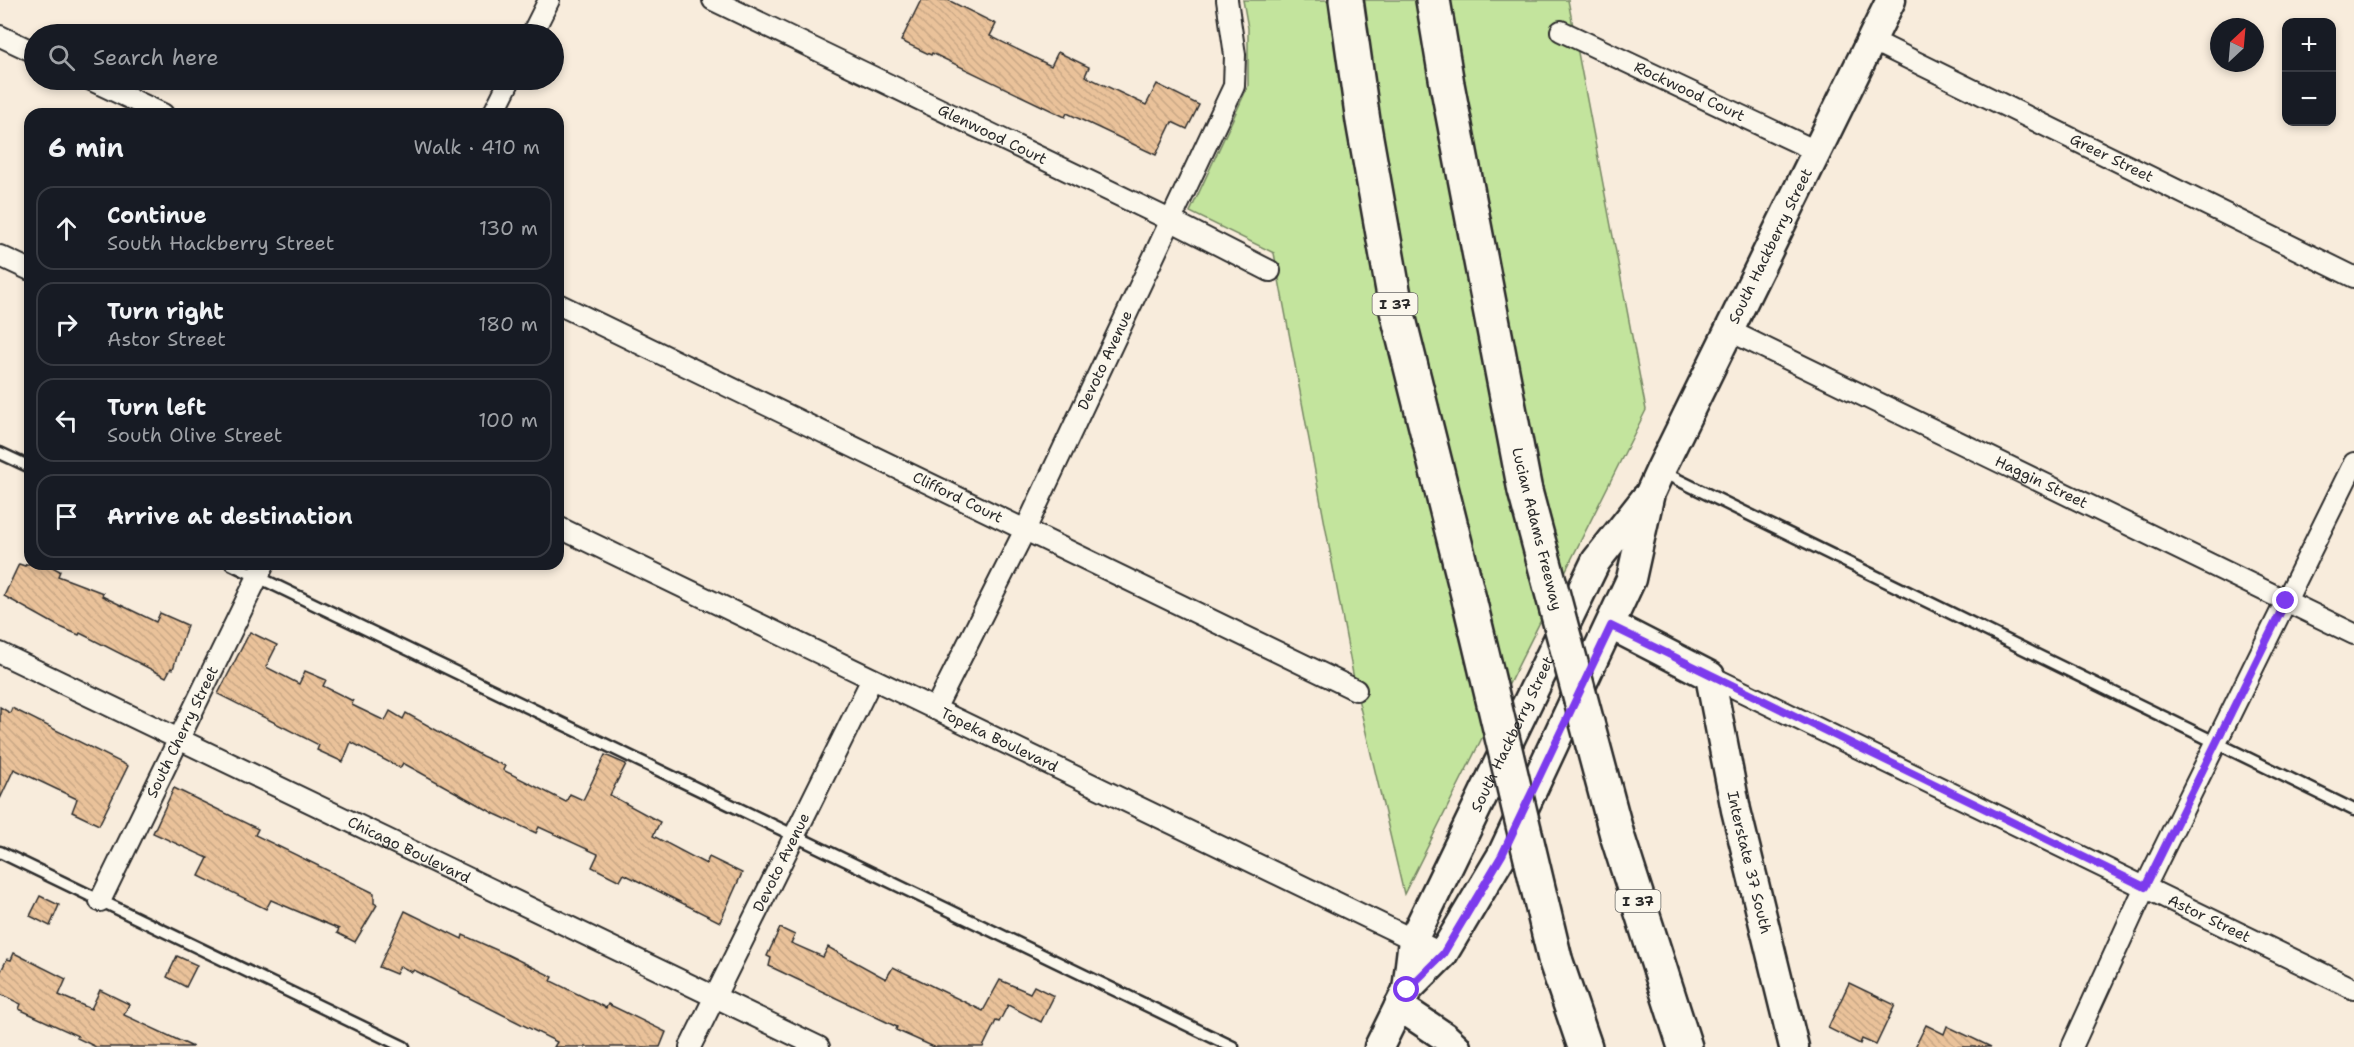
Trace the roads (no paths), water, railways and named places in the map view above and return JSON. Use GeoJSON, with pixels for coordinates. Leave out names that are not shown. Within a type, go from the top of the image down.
{"type":"FeatureCollection","features":[{"type":"Feature","properties":{"kind":"highway","name":"I 37"},"geometry":{"type":"LineString","coordinates":[[1346,0],[1363,121],[1396,308],[1470,603],[1555,959],[1583,1043]]}},
{"type":"Feature","properties":{"kind":"highway","name":"Lucian Adams Freeway"},"geometry":{"type":"LineString","coordinates":[[1434,0],[1447,84],[1525,491],[1617,835],[1685,1047]]}},
{"type":"Feature","properties":{"kind":"highway"},"geometry":{"type":"LineString","coordinates":[[1659,968],[1695,1047]]}},
{"type":"Feature","properties":{"kind":"main road","name":"South Hackberry Street"},"geometry":{"type":"LineString","coordinates":[[1403,998],[1413,940],[1596,561],[1655,482],[1891,0]]}},
{"type":"Feature","properties":{"kind":"main road","name":"South Hackberry Street"},"geometry":{"type":"LineString","coordinates":[[1379,1047],[1403,998],[1443,954],[1502,855],[1631,579],[1655,482]]}},
{"type":"Feature","properties":{"kind":"main road","name":"Astor Street"},"geometry":{"type":"LineString","coordinates":[[1611,626],[1710,676]]}},
{"type":"Feature","properties":{"kind":"main road","name":"Interstate 37 South"},"geometry":{"type":"LineString","coordinates":[[1710,676],[1736,810],[1794,1047]]}},
{"type":"Feature","properties":{"kind":"main road"},"geometry":{"type":"LineString","coordinates":[[1403,998],[1456,1047]]}},
{"type":"Feature","properties":{"kind":"street"},"geometry":{"type":"LineString","coordinates":[[537,24],[549,0]]}},
{"type":"Feature","properties":{"kind":"street","name":"Glenwood Court"},"geometry":{"type":"LineString","coordinates":[[713,0],[1170,220],[1270,271]]}},
{"type":"Feature","properties":{"kind":"street","name":"Devoto Avenue"},"geometry":{"type":"LineString","coordinates":[[935,710],[1025,530],[1234,86],[1235,55],[1227,0]]}},
{"type":"Feature","properties":{"kind":"street","name":"Rockwood Court"},"geometry":{"type":"LineString","coordinates":[[1561,31],[1818,152]]}},
{"type":"Feature","properties":{"kind":"street"},"geometry":{"type":"LineString","coordinates":[[0,36],[24,47]]}},
{"type":"Feature","properties":{"kind":"street","name":"Greer Street"},"geometry":{"type":"LineString","coordinates":[[1871,40],[2354,277]]}},
{"type":"Feature","properties":{"kind":"street"},"geometry":{"type":"LineString","coordinates":[[112,90],[150,108]]}},
{"type":"Feature","properties":{"kind":"street"},"geometry":{"type":"LineString","coordinates":[[496,108],[505,90]]}},
{"type":"Feature","properties":{"kind":"street"},"geometry":{"type":"LineString","coordinates":[[0,256],[24,267]]}},
{"type":"Feature","properties":{"kind":"street","name":"Clifford Court"},"geometry":{"type":"LineString","coordinates":[[564,307],[1356,690]]}},
{"type":"Feature","properties":{"kind":"street","name":"Haggin Street"},"geometry":{"type":"LineString","coordinates":[[1730,331],[2354,634]]}},
{"type":"Feature","properties":{"kind":"street"},"geometry":{"type":"LineString","coordinates":[[2072,1047],[2145,887],[2354,463]]}},
{"type":"Feature","properties":{"kind":"street","name":"Topeka Boulevard"},"geometry":{"type":"LineString","coordinates":[[564,530],[1443,954]]}},
{"type":"Feature","properties":{"kind":"street","name":"South Cherry Street"},"geometry":{"type":"LineString","coordinates":[[100,901],[261,570]]}},
{"type":"Feature","properties":{"kind":"street","name":"Chicago Boulevard"},"geometry":{"type":"LineString","coordinates":[[0,653],[819,1047]]}},
{"type":"Feature","properties":{"kind":"street","name":"Astor Street"},"geometry":{"type":"LineString","coordinates":[[1710,676],[2354,989]]}},
{"type":"Feature","properties":{"kind":"street","name":"Devoto Avenue"},"geometry":{"type":"LineString","coordinates":[[690,1047],[872,679]]}},
{"type":"Feature","properties":{"kind":"lane"},"geometry":{"type":"LineString","coordinates":[[0,453],[24,464]]}},
{"type":"Feature","properties":{"kind":"lane"},"geometry":{"type":"LineString","coordinates":[[1655,482],[2216,743],[2354,810]]}},
{"type":"Feature","properties":{"kind":"lane"},"geometry":{"type":"LineString","coordinates":[[261,570],[795,836],[1233,1047]]}},
{"type":"Feature","properties":{"kind":"lane"},"geometry":{"type":"LineString","coordinates":[[0,852],[404,1047]]}}]}
